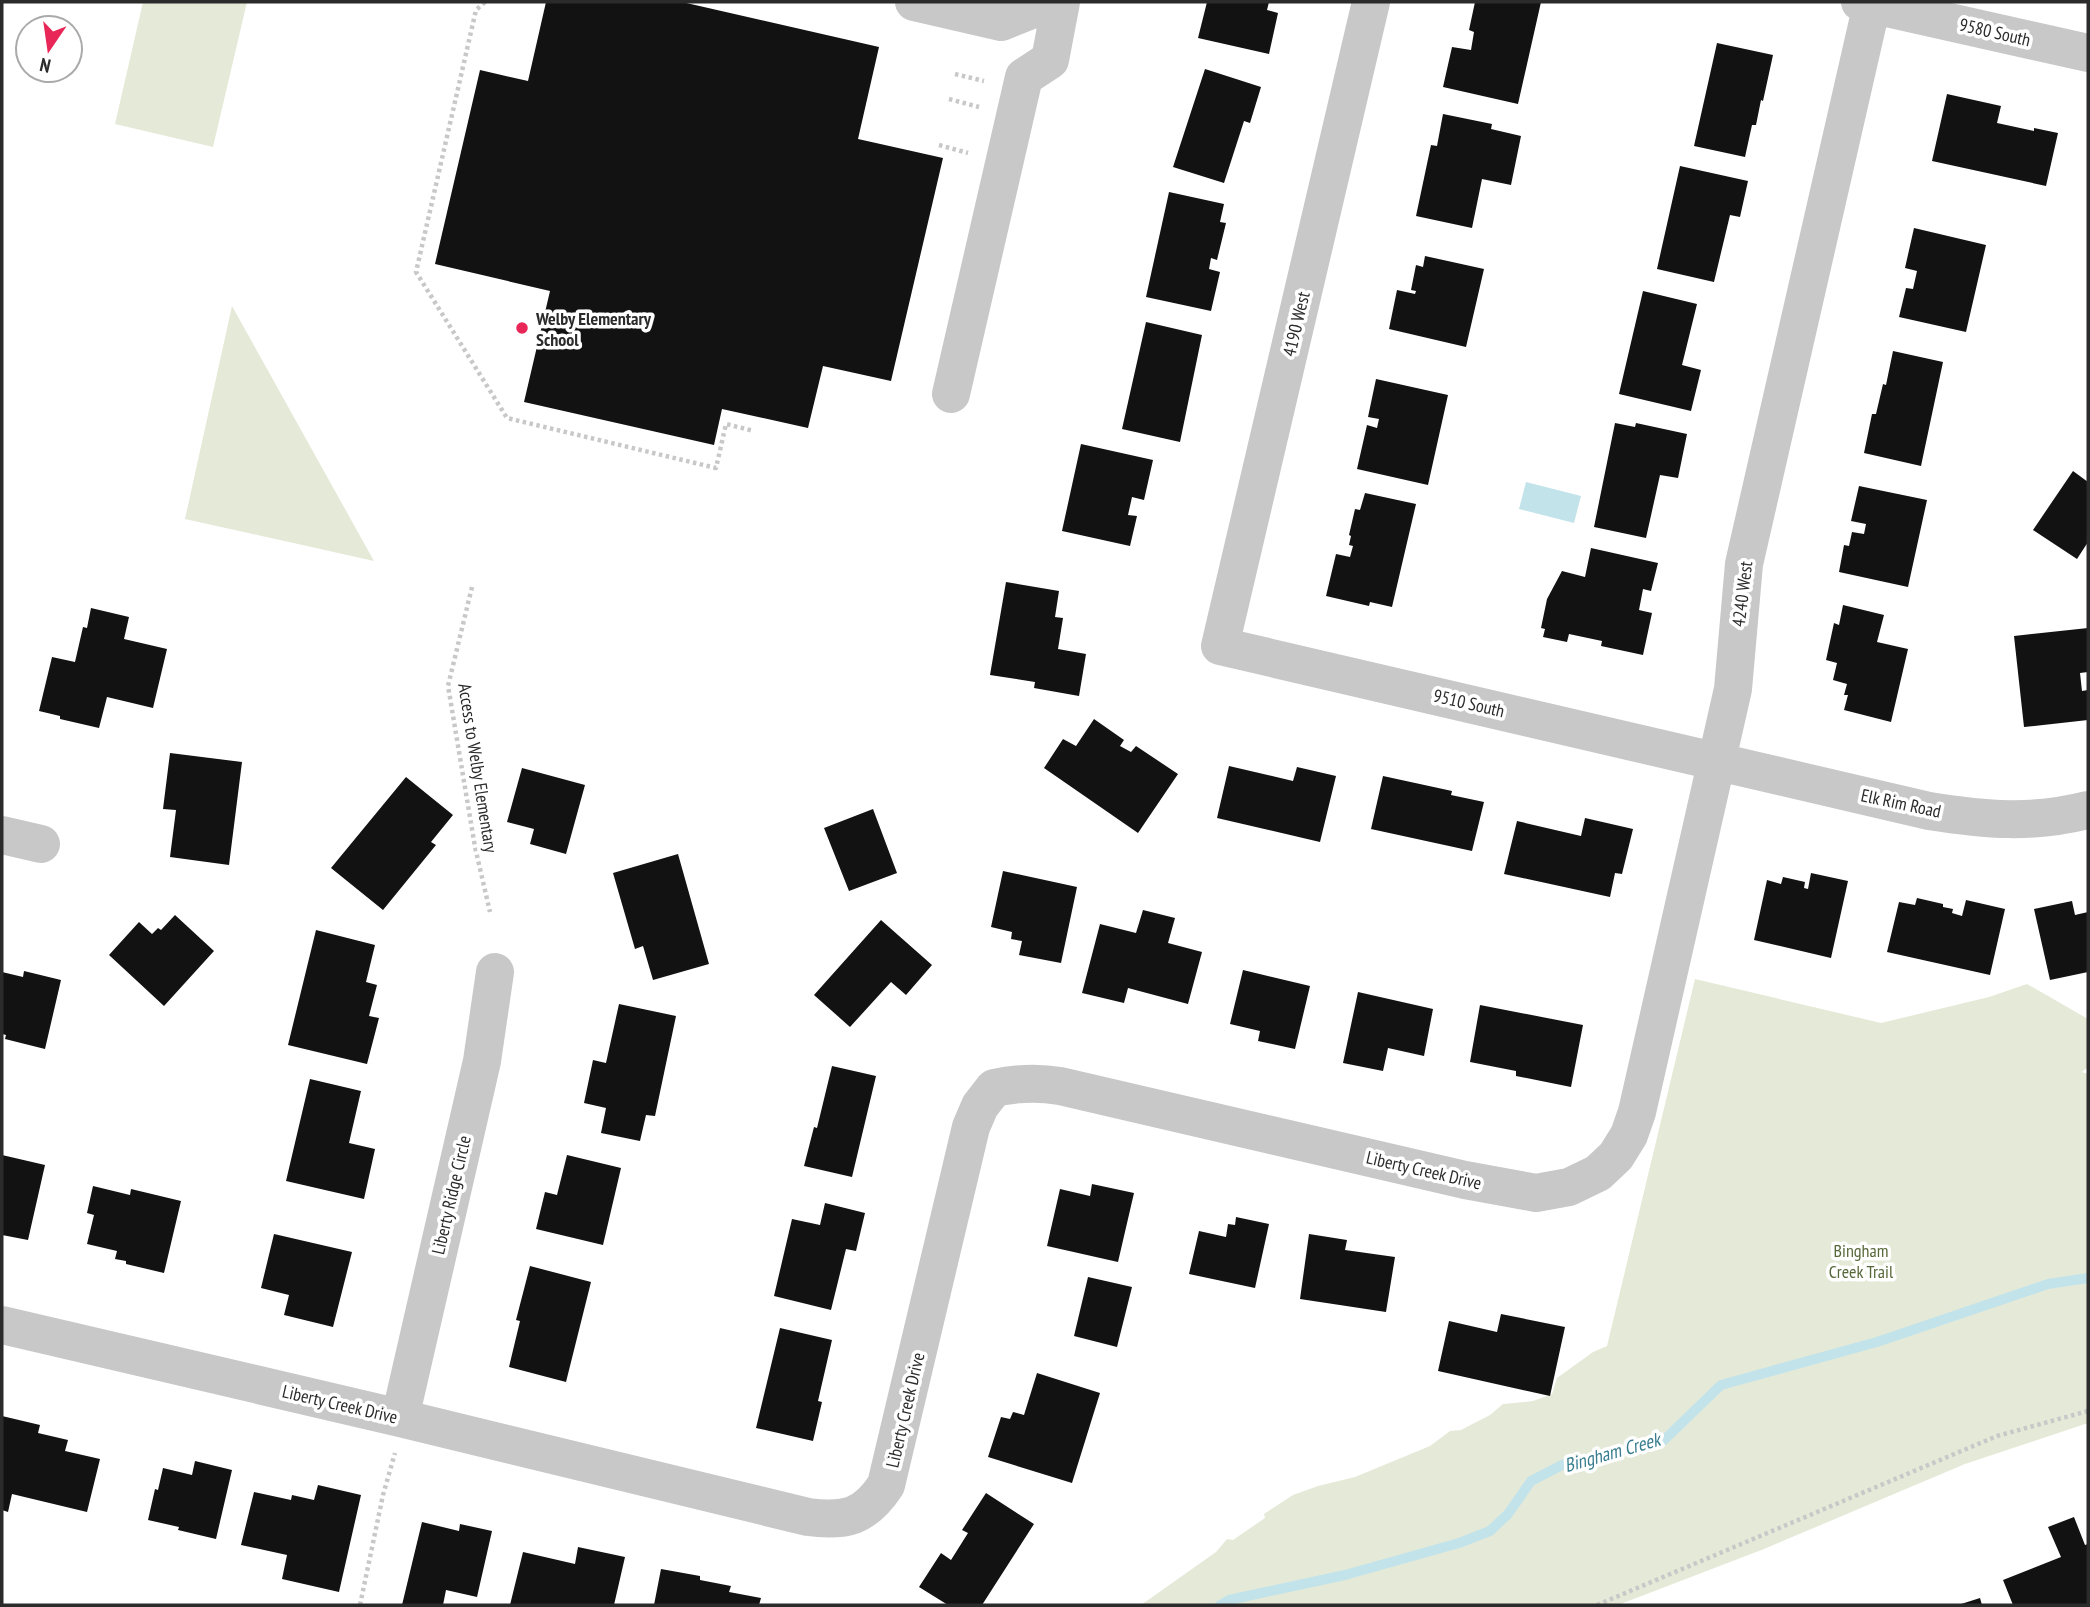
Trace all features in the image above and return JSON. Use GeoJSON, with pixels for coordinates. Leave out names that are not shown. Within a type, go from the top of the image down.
{"type":"FeatureCollection","features":[{"type":"Feature","properties":{"kind":"street"},"geometry":{"type":"LineString","coordinates":[[914,2],[1001,22],[1051,2]]}},
{"type":"Feature","properties":{"kind":"street"},"geometry":{"type":"LineString","coordinates":[[951,394],[1024,77],[1050,61],[1061,2]]}},
{"type":"Feature","properties":{"kind":"street","name":"4190 West"},"geometry":{"type":"LineString","coordinates":[[1220,646],[1371,2]]}},
{"type":"Feature","properties":{"kind":"street","name":"9580 South"},"geometry":{"type":"LineString","coordinates":[[1866,3],[2088,53]]}},
{"type":"Feature","properties":{"kind":"street","name":"4240 West"},"geometry":{"type":"LineString","coordinates":[[1598,1173],[1616,1156],[1629,1135],[1637,1112],[1733,689],[1744,564],[1866,3]]}},
{"type":"Feature","properties":{"kind":"street","name":"9510 South"},"geometry":{"type":"LineString","coordinates":[[1220,646],[1717,760]]}},
{"type":"Feature","properties":{"kind":"street","name":"Elk Rim Road"},"geometry":{"type":"LineString","coordinates":[[1717,760],[1929,811],[1982,820],[2033,819],[2088,810]]}},
{"type":"Feature","properties":{"kind":"street"},"geometry":{"type":"LineString","coordinates":[[2,835],[41,844]]}},
{"type":"Feature","properties":{"kind":"street","name":"Liberty Ridge Circle"},"geometry":{"type":"LineString","coordinates":[[399,1430],[482,1061],[495,972]]}},
{"type":"Feature","properties":{"kind":"street","name":"Liberty Creek Drive"},"geometry":{"type":"LineString","coordinates":[[2,1325],[399,1430],[828,1520],[846,1518],[863,1511],[876,1500],[893,1466],[971,1127],[994,1088],[1038,1082],[1060,1086],[1465,1180],[1536,1193],[1569,1187],[1598,1173]]}},
{"type":"Feature","properties":{"kind":"path"},"geometry":{"type":"LineString","coordinates":[[485,2],[475,10],[416,272],[507,418],[716,468],[726,424],[754,431]]}},
{"type":"Feature","properties":{"kind":"path","name":"Access to Welby Elementary"},"geometry":{"type":"LineString","coordinates":[[472,587],[448,685],[471,821],[490,912]]}},
{"type":"Feature","properties":{"kind":"path"},"geometry":{"type":"LineString","coordinates":[[1597,1605],[1997,1436],[2088,1411]]}},
{"type":"Feature","properties":{"kind":"path"},"geometry":{"type":"LineString","coordinates":[[360,1605],[399,1430]]}},
{"type":"Feature","properties":{"kind":"green space"},"geometry":{"type":"Polygon","coordinates":[[[143,2],[247,2],[213,147],[115,124],[143,2]]]}},
{"type":"Feature","properties":{"kind":"green space"},"geometry":{"type":"Polygon","coordinates":[[[232,306],[374,561],[185,519],[232,306]]]}},
{"type":"Feature","properties":{"kind":"green space","name":"Bingham Creek Trail"},"geometry":{"type":"Polygon","coordinates":[[[1695,979],[1881,1023],[1989,997],[2027,984],[2088,1019],[2088,1067],[2082,1072],[2088,1074],[2088,1423],[1965,1464],[1764,1549],[1618,1605],[1141,1605],[1216,1552],[1227,1539],[1233,1540],[1265,1518],[1264,1514],[1293,1495],[1355,1477],[1430,1446],[1450,1431],[1461,1430],[1490,1415],[1503,1404],[1533,1401],[1552,1394],[1557,1378],[1593,1352],[1607,1346],[1695,979]]]}},
{"type":"Feature","properties":{"kind":"water"},"geometry":{"type":"Polygon","coordinates":[[[1526,482],[1581,496],[1574,523],[1519,509],[1526,482]]]}},
{"type":"Feature","properties":{"kind":"building"},"geometry":{"type":"Polygon","coordinates":[[[546,2],[682,2],[879,47],[858,139],[943,158],[891,381],[823,366],[808,428],[722,409],[714,445],[524,402],[550,291],[435,264],[480,70],[528,81],[546,2]]]}},
{"type":"Feature","properties":{"kind":"building"},"geometry":{"type":"Polygon","coordinates":[[[1207,2],[1269,2],[1267,10],[1278,13],[1269,54],[1198,38],[1207,2]]]}},
{"type":"Feature","properties":{"kind":"building"},"geometry":{"type":"Polygon","coordinates":[[[1475,2],[1541,2],[1518,104],[1443,87],[1452,47],[1471,50],[1474,32],[1469,30],[1475,2]]]}},
{"type":"Feature","properties":{"kind":"building"},"geometry":{"type":"Polygon","coordinates":[[[1717,43],[1773,55],[1763,101],[1761,100],[1756,125],[1752,125],[1745,157],[1694,146],[1717,43]]]}},
{"type":"Feature","properties":{"kind":"building"},"geometry":{"type":"Polygon","coordinates":[[[1205,69],[1261,87],[1250,123],[1244,121],[1224,183],[1173,167],[1205,69]]]}},
{"type":"Feature","properties":{"kind":"building"},"geometry":{"type":"Polygon","coordinates":[[[1947,94],[2001,106],[1997,123],[2058,133],[2046,186],[1932,161],[1947,94]]]}},
{"type":"Feature","properties":{"kind":"building"},"geometry":{"type":"Polygon","coordinates":[[[1443,114],[1492,124],[1491,129],[1521,136],[1511,185],[1482,179],[1472,228],[1416,216],[1431,145],[1437,146],[1443,114]]]}},
{"type":"Feature","properties":{"kind":"building"},"geometry":{"type":"Polygon","coordinates":[[[1680,166],[1748,181],[1740,217],[1730,215],[1714,282],[1657,269],[1680,166]]]}},
{"type":"Feature","properties":{"kind":"building"},"geometry":{"type":"Polygon","coordinates":[[[1169,192],[1224,204],[1220,222],[1226,223],[1217,260],[1211,258],[1209,269],[1220,272],[1211,311],[1146,297],[1169,192]]]}},
{"type":"Feature","properties":{"kind":"building"},"geometry":{"type":"Polygon","coordinates":[[[1914,228],[1986,245],[1966,332],[1899,317],[1906,288],[1913,289],[1917,271],[1905,268],[1914,228]]]}},
{"type":"Feature","properties":{"kind":"building"},"geometry":{"type":"Polygon","coordinates":[[[1425,256],[1484,269],[1466,347],[1389,329],[1397,290],[1415,294],[1416,291],[1411,290],[1416,265],[1423,267],[1425,256]]]}},
{"type":"Feature","properties":{"kind":"building"},"geometry":{"type":"Polygon","coordinates":[[[1643,291],[1697,304],[1682,365],[1701,370],[1691,411],[1619,394],[1643,291]]]}},
{"type":"Feature","properties":{"kind":"building"},"geometry":{"type":"Polygon","coordinates":[[[1146,322],[1202,335],[1180,442],[1122,429],[1146,322]]]}},
{"type":"Feature","properties":{"kind":"building"},"geometry":{"type":"Polygon","coordinates":[[[1893,351],[1943,362],[1921,466],[1864,453],[1872,414],[1876,414],[1883,384],[1886,385],[1893,351]]]}},
{"type":"Feature","properties":{"kind":"building"},"geometry":{"type":"Polygon","coordinates":[[[1376,379],[1448,395],[1428,485],[1357,469],[1367,425],[1377,428],[1379,419],[1368,417],[1376,379]]]}},
{"type":"Feature","properties":{"kind":"building"},"geometry":{"type":"Polygon","coordinates":[[[1615,423],[1635,427],[1636,423],[1687,434],[1678,478],[1660,475],[1646,538],[1594,527],[1615,423]]]}},
{"type":"Feature","properties":{"kind":"building"},"geometry":{"type":"Polygon","coordinates":[[[1081,444],[1153,460],[1144,500],[1132,497],[1128,515],[1137,516],[1130,546],[1062,531],[1081,444]]]}},
{"type":"Feature","properties":{"kind":"building"},"geometry":{"type":"Polygon","coordinates":[[[2073,471],[2088,482],[2088,542],[2077,559],[2033,530],[2073,471]]]}},
{"type":"Feature","properties":{"kind":"building"},"geometry":{"type":"Polygon","coordinates":[[[1859,486],[1927,500],[1908,587],[1839,572],[1844,545],[1849,546],[1852,532],[1864,534],[1866,524],[1851,521],[1859,486]]]}},
{"type":"Feature","properties":{"kind":"building"},"geometry":{"type":"Polygon","coordinates":[[[1365,493],[1416,504],[1392,607],[1370,602],[1369,606],[1326,596],[1336,554],[1350,557],[1353,546],[1349,545],[1349,535],[1355,509],[1360,510],[1365,493]]]}},
{"type":"Feature","properties":{"kind":"building"},"geometry":{"type":"Polygon","coordinates":[[[1591,548],[1658,563],[1651,591],[1643,589],[1639,610],[1652,613],[1643,655],[1601,646],[1602,641],[1569,634],[1567,642],[1543,637],[1545,629],[1541,628],[1547,599],[1562,571],[1585,577],[1591,548]]]}},
{"type":"Feature","properties":{"kind":"building"},"geometry":{"type":"Polygon","coordinates":[[[1006,582],[1059,591],[1055,617],[1063,618],[1058,649],[1086,654],[1079,696],[1034,688],[1035,682],[990,675],[1006,582]]]}},
{"type":"Feature","properties":{"kind":"building"},"geometry":{"type":"Polygon","coordinates":[[[1843,605],[1884,615],[1877,642],[1908,649],[1891,722],[1844,710],[1848,695],[1844,695],[1847,684],[1833,680],[1837,663],[1826,660],[1834,623],[1839,625],[1843,605]]]}},
{"type":"Feature","properties":{"kind":"building"},"geometry":{"type":"Polygon","coordinates":[[[91,608],[129,617],[124,639],[167,649],[153,708],[107,697],[99,728],[39,711],[52,657],[75,662],[83,627],[87,628],[91,608]]]}},
{"type":"Feature","properties":{"kind":"building"},"geometry":{"type":"Polygon","coordinates":[[[2088,628],[2088,672],[2080,673],[2082,691],[2088,690],[2088,720],[2024,727],[2014,636],[2088,628]]]}},
{"type":"Feature","properties":{"kind":"building"},"geometry":{"type":"Polygon","coordinates":[[[1094,719],[1124,740],[1120,746],[1131,752],[1136,746],[1178,774],[1138,833],[1044,768],[1063,739],[1076,746],[1094,719]]]}},
{"type":"Feature","properties":{"kind":"building"},"geometry":{"type":"Polygon","coordinates":[[[170,753],[242,762],[229,865],[170,857],[176,810],[163,809],[170,753]]]}},
{"type":"Feature","properties":{"kind":"building"},"geometry":{"type":"Polygon","coordinates":[[[1229,766],[1293,781],[1297,767],[1336,776],[1320,842],[1217,818],[1229,766]]]}},
{"type":"Feature","properties":{"kind":"building"},"geometry":{"type":"Polygon","coordinates":[[[522,768],[585,785],[566,854],[530,844],[534,829],[507,822],[522,768]]]}},
{"type":"Feature","properties":{"kind":"building"},"geometry":{"type":"Polygon","coordinates":[[[1383,776],[1452,791],[1451,795],[1484,802],[1472,851],[1371,829],[1383,776]]]}},
{"type":"Feature","properties":{"kind":"building"},"geometry":{"type":"Polygon","coordinates":[[[406,777],[453,815],[431,842],[436,845],[383,910],[331,868],[406,777]]]}},
{"type":"Feature","properties":{"kind":"building"},"geometry":{"type":"Polygon","coordinates":[[[873,809],[897,873],[849,891],[824,828],[873,809]]]}},
{"type":"Feature","properties":{"kind":"building"},"geometry":{"type":"Polygon","coordinates":[[[1585,818],[1633,829],[1622,874],[1615,873],[1610,897],[1504,874],[1517,821],[1581,836],[1585,818]]]}},
{"type":"Feature","properties":{"kind":"building"},"geometry":{"type":"Polygon","coordinates":[[[678,854],[709,964],[653,980],[643,946],[635,949],[613,873],[678,854]]]}},
{"type":"Feature","properties":{"kind":"building"},"geometry":{"type":"Polygon","coordinates":[[[1003,871],[1077,887],[1061,963],[1019,955],[1022,941],[1011,939],[1012,932],[991,927],[1003,871]]]}},
{"type":"Feature","properties":{"kind":"building"},"geometry":{"type":"Polygon","coordinates":[[[1811,873],[1848,881],[1831,958],[1754,940],[1767,880],[1781,884],[1783,877],[1805,882],[1804,888],[1808,889],[1811,873]]]}},
{"type":"Feature","properties":{"kind":"building"},"geometry":{"type":"Polygon","coordinates":[[[1917,898],[1943,904],[1943,907],[1953,909],[1952,913],[1962,916],[1966,900],[2005,909],[1990,975],[1887,952],[1899,902],[1915,905],[1917,898]]]}},
{"type":"Feature","properties":{"kind":"building"},"geometry":{"type":"Polygon","coordinates":[[[2072,901],[2075,915],[2088,912],[2088,972],[2050,980],[2034,909],[2072,901]]]}},
{"type":"Feature","properties":{"kind":"building"},"geometry":{"type":"Polygon","coordinates":[[[1143,910],[1175,918],[1168,943],[1202,952],[1188,1004],[1128,988],[1124,1003],[1082,993],[1100,924],[1136,933],[1143,910]]]}},
{"type":"Feature","properties":{"kind":"building"},"geometry":{"type":"Polygon","coordinates":[[[175,915],[214,951],[164,1006],[109,955],[139,922],[152,934],[158,928],[161,930],[175,915]]]}},
{"type":"Feature","properties":{"kind":"building"},"geometry":{"type":"Polygon","coordinates":[[[881,920],[932,965],[906,995],[891,982],[850,1027],[814,995],[881,920]]]}},
{"type":"Feature","properties":{"kind":"building"},"geometry":{"type":"Polygon","coordinates":[[[316,930],[375,945],[366,982],[377,985],[369,1016],[379,1018],[367,1064],[288,1045],[316,930]]]}},
{"type":"Feature","properties":{"kind":"building"},"geometry":{"type":"Polygon","coordinates":[[[1243,970],[1310,986],[1295,1049],[1258,1041],[1260,1031],[1230,1024],[1243,970]]]}},
{"type":"Feature","properties":{"kind":"building"},"geometry":{"type":"Polygon","coordinates":[[[24,971],[61,980],[45,1049],[5,1039],[6,1035],[2,1034],[2,972],[23,977],[24,971]]]}},
{"type":"Feature","properties":{"kind":"building"},"geometry":{"type":"Polygon","coordinates":[[[1358,992],[1433,1009],[1424,1056],[1388,1048],[1383,1071],[1343,1063],[1358,992]]]}},
{"type":"Feature","properties":{"kind":"building"},"geometry":{"type":"Polygon","coordinates":[[[619,1004],[676,1016],[655,1116],[646,1115],[640,1141],[601,1133],[606,1108],[584,1103],[593,1060],[606,1063],[619,1004]]]}},
{"type":"Feature","properties":{"kind":"building"},"geometry":{"type":"Polygon","coordinates":[[[1480,1005],[1583,1025],[1571,1087],[1516,1076],[1516,1071],[1470,1062],[1480,1005]]]}},
{"type":"Feature","properties":{"kind":"building"},"geometry":{"type":"Polygon","coordinates":[[[832,1066],[876,1076],[852,1177],[804,1166],[814,1127],[817,1128],[832,1066]]]}},
{"type":"Feature","properties":{"kind":"building"},"geometry":{"type":"Polygon","coordinates":[[[310,1079],[361,1091],[349,1143],[375,1149],[364,1199],[286,1181],[310,1079]]]}},
{"type":"Feature","properties":{"kind":"building"},"geometry":{"type":"Polygon","coordinates":[[[2,1155],[45,1165],[28,1240],[2,1235],[2,1155]]]}},
{"type":"Feature","properties":{"kind":"building"},"geometry":{"type":"Polygon","coordinates":[[[567,1155],[621,1168],[603,1245],[536,1229],[545,1192],[557,1195],[567,1155]]]}},
{"type":"Feature","properties":{"kind":"building"},"geometry":{"type":"Polygon","coordinates":[[[1092,1184],[1134,1193],[1118,1262],[1047,1246],[1060,1189],[1090,1196],[1092,1184]]]}},
{"type":"Feature","properties":{"kind":"building"},"geometry":{"type":"Polygon","coordinates":[[[93,1186],[130,1195],[131,1189],[181,1201],[164,1273],[126,1264],[126,1261],[115,1259],[117,1251],[87,1244],[94,1215],[87,1213],[93,1186]]]}},
{"type":"Feature","properties":{"kind":"building"},"geometry":{"type":"Polygon","coordinates":[[[825,1203],[865,1213],[856,1251],[846,1249],[831,1310],[774,1296],[792,1219],[820,1225],[825,1203]]]}},
{"type":"Feature","properties":{"kind":"building"},"geometry":{"type":"Polygon","coordinates":[[[1236,1217],[1269,1224],[1255,1288],[1189,1274],[1199,1231],[1226,1237],[1228,1224],[1235,1225],[1236,1217]]]}},
{"type":"Feature","properties":{"kind":"building"},"geometry":{"type":"Polygon","coordinates":[[[274,1234],[352,1252],[333,1327],[284,1315],[289,1295],[261,1288],[274,1234]]]}},
{"type":"Feature","properties":{"kind":"building"},"geometry":{"type":"Polygon","coordinates":[[[1309,1234],[1347,1240],[1345,1250],[1395,1257],[1386,1312],[1300,1299],[1309,1234]]]}},
{"type":"Feature","properties":{"kind":"building"},"geometry":{"type":"Polygon","coordinates":[[[530,1266],[591,1282],[566,1382],[509,1367],[520,1321],[516,1320],[530,1266]]]}},
{"type":"Feature","properties":{"kind":"building"},"geometry":{"type":"Polygon","coordinates":[[[1088,1277],[1132,1287],[1117,1347],[1074,1336],[1088,1277]]]}},
{"type":"Feature","properties":{"kind":"building"},"geometry":{"type":"Polygon","coordinates":[[[1501,1314],[1565,1327],[1550,1396],[1438,1371],[1449,1321],[1497,1332],[1501,1314]]]}},
{"type":"Feature","properties":{"kind":"building"},"geometry":{"type":"Polygon","coordinates":[[[780,1328],[832,1340],[818,1401],[822,1402],[813,1441],[756,1428],[780,1328]]]}},
{"type":"Feature","properties":{"kind":"building"},"geometry":{"type":"Polygon","coordinates":[[[1037,1373],[1100,1393],[1072,1483],[988,1457],[1001,1417],[1010,1419],[1013,1412],[1024,1415],[1037,1373]]]}},
{"type":"Feature","properties":{"kind":"building"},"geometry":{"type":"Polygon","coordinates":[[[2,1416],[40,1425],[38,1433],[68,1440],[65,1451],[100,1459],[87,1512],[12,1494],[8,1512],[2,1510],[2,1416]]]}},
{"type":"Feature","properties":{"kind":"building"},"geometry":{"type":"Polygon","coordinates":[[[195,1461],[232,1470],[216,1539],[148,1520],[163,1468],[192,1475],[195,1461]]]}},
{"type":"Feature","properties":{"kind":"building"},"geometry":{"type":"Polygon","coordinates":[[[318,1485],[361,1495],[339,1592],[282,1579],[287,1555],[241,1545],[254,1492],[291,1500],[292,1495],[314,1500],[318,1485]]]}},
{"type":"Feature","properties":{"kind":"building"},"geometry":{"type":"Polygon","coordinates":[[[986,1493],[1034,1524],[982,1605],[948,1605],[919,1587],[941,1553],[951,1560],[968,1533],[962,1530],[986,1493]]]}},
{"type":"Feature","properties":{"kind":"building"},"geometry":{"type":"Polygon","coordinates":[[[2074,1517],[2085,1545],[2088,1544],[2088,1605],[2013,1605],[2003,1580],[2061,1557],[2048,1527],[2074,1517]]]}},
{"type":"Feature","properties":{"kind":"building"},"geometry":{"type":"Polygon","coordinates":[[[422,1522],[459,1531],[460,1524],[492,1531],[477,1597],[446,1590],[443,1605],[402,1605],[422,1522]]]}},
{"type":"Feature","properties":{"kind":"building"},"geometry":{"type":"Polygon","coordinates":[[[578,1547],[625,1557],[614,1605],[510,1605],[523,1552],[575,1564],[578,1547]]]}},
{"type":"Feature","properties":{"kind":"building"},"geometry":{"type":"Polygon","coordinates":[[[661,1569],[700,1576],[700,1580],[731,1586],[729,1592],[761,1598],[759,1605],[654,1605],[661,1569]]]}},
{"type":"Feature","properties":{"kind":"building"},"geometry":{"type":"Polygon","coordinates":[[[1980,1598],[1982,1605],[1958,1605],[1980,1598]]]}},
{"type":"Feature","properties":{"kind":"waterway","name":"Bingham Creek"},"geometry":{"type":"LineString","coordinates":[[1220,1605],[1229,1600],[1345,1575],[1459,1543],[1490,1531],[1508,1514],[1531,1481],[1564,1464],[1663,1441],[1721,1385],[1877,1342],[2048,1284],[2088,1278]]}},
{"type":"Feature","properties":{"kind":"place","name":"Welby Elementary School"},"geometry":{"type":"Point","coordinates":[522,328]}}]}
